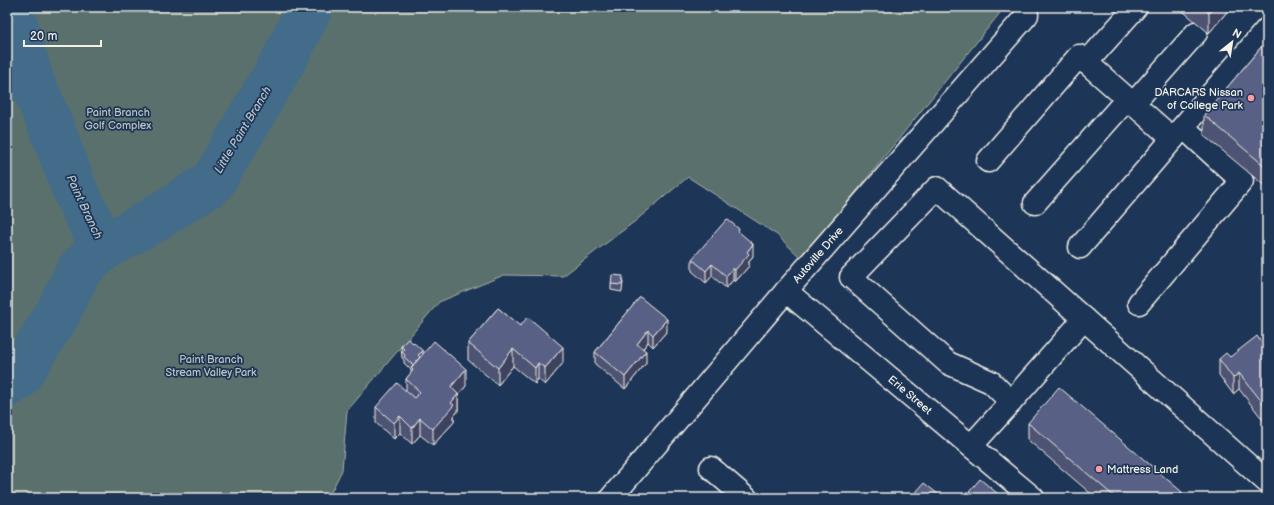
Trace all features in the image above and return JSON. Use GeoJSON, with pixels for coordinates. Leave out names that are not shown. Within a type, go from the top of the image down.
{"type":"FeatureCollection","features":[{"type":"Feature","properties":{"kind":"street"},"geometry":{"type":"LineString","coordinates":[[1086,63],[1136,7]]}},
{"type":"Feature","properties":{"kind":"street","name":"Autoville Drive"},"geometry":{"type":"LineString","coordinates":[[611,498],[786,292],[1027,15]]}},
{"type":"Feature","properties":{"kind":"street"},"geometry":{"type":"LineString","coordinates":[[1080,247],[1267,29]]}},
{"type":"Feature","properties":{"kind":"street"},"geometry":{"type":"LineString","coordinates":[[1035,203],[1196,33]]}},
{"type":"Feature","properties":{"kind":"street"},"geometry":{"type":"LineString","coordinates":[[988,161],[1079,56],[1130,101],[1178,133],[1242,181],[1139,303]]}},
{"type":"Feature","properties":{"kind":"street"},"geometry":{"type":"LineString","coordinates":[[1011,402],[991,382],[948,363],[851,277],[937,188],[1267,482]]}},
{"type":"Feature","properties":{"kind":"street","name":"Erie Street"},"geometry":{"type":"LineString","coordinates":[[786,292],[1033,498]]}},
{"type":"Feature","properties":{"kind":"street"},"geometry":{"type":"LineString","coordinates":[[970,446],[1084,319]]}},
{"type":"Feature","properties":{"kind":"street"},"geometry":{"type":"LineString","coordinates":[[711,468],[746,498]]}},
{"type":"Feature","properties":{"kind":"green space"},"geometry":{"type":"Polygon","coordinates":[[[7,7],[998,7],[1000,13],[802,259],[777,235],[688,177],[634,222],[563,276],[504,275],[439,302],[347,411],[342,470],[328,498],[7,498],[7,7]]]}},
{"type":"Feature","properties":{"kind":"building"},"geometry":{"type":"Polygon","coordinates":[[[1202,7],[1214,7],[1209,13],[1202,7]]]}},
{"type":"Feature","properties":{"kind":"building","name":"DARCARS Nissan of College Park"},"geometry":{"type":"Polygon","coordinates":[[[1267,40],[1267,168],[1204,115],[1267,40]]]}},
{"type":"Feature","properties":{"kind":"building"},"geometry":{"type":"Polygon","coordinates":[[[727,219],[753,244],[747,252],[749,254],[735,270],[733,268],[726,276],[712,264],[706,271],[692,259],[727,219]]]}},
{"type":"Feature","properties":{"kind":"building"},"geometry":{"type":"Polygon","coordinates":[[[612,275],[623,276],[622,285],[611,284],[612,275]]]}},
{"type":"Feature","properties":{"kind":"building"},"geometry":{"type":"Polygon","coordinates":[[[640,297],[667,319],[653,335],[648,330],[637,344],[646,351],[625,377],[595,352],[640,297]]]}},
{"type":"Feature","properties":{"kind":"building"},"geometry":{"type":"Polygon","coordinates":[[[498,308],[520,326],[528,317],[563,347],[545,368],[538,363],[535,368],[513,349],[498,368],[468,343],[498,308]]]}},
{"type":"Feature","properties":{"kind":"building"},"geometry":{"type":"Polygon","coordinates":[[[1257,336],[1267,350],[1267,408],[1239,373],[1233,378],[1219,359],[1226,353],[1230,357],[1257,336]]]}},
{"type":"Feature","properties":{"kind":"building"},"geometry":{"type":"Polygon","coordinates":[[[408,339],[423,351],[418,355],[420,357],[413,365],[404,357],[405,355],[402,352],[404,349],[401,346],[408,339]]]}},
{"type":"Feature","properties":{"kind":"building"},"geometry":{"type":"Polygon","coordinates":[[[434,341],[466,369],[451,387],[458,394],[451,403],[454,405],[433,429],[420,418],[412,428],[400,416],[394,423],[376,407],[397,383],[414,398],[420,392],[406,379],[413,370],[411,368],[434,341]]]}},
{"type":"Feature","properties":{"kind":"building","name":"Mattress Land"},"geometry":{"type":"Polygon","coordinates":[[[1059,387],[1182,492],[1177,498],[1116,498],[1028,423],[1059,387]]]}},
{"type":"Feature","properties":{"kind":"building"},"geometry":{"type":"Polygon","coordinates":[[[980,479],[1003,498],[964,498],[980,479]]]}},
{"type":"Feature","properties":{"kind":"building"},"geometry":{"type":"Polygon","coordinates":[[[924,483],[938,494],[935,498],[911,498],[924,483]]]}},
{"type":"Feature","properties":{"kind":"waterway","name":"Paint Branch"},"geometry":{"type":"LineString","coordinates":[[10,7],[31,80],[51,126],[76,193],[103,248]]}},
{"type":"Feature","properties":{"kind":"waterway","name":"Little Paint Branch"},"geometry":{"type":"LineString","coordinates":[[7,385],[18,377],[58,313],[79,270],[103,248],[148,223],[212,183],[284,60],[310,7]]}},
{"type":"Feature","properties":{"kind":"place","name":"DARCARS Nissan of College Park"},"geometry":{"type":"Point","coordinates":[1251,98]}},
{"type":"Feature","properties":{"kind":"place","name":"Mattress Land"},"geometry":{"type":"Point","coordinates":[1099,469]}},
{"type":"Feature","properties":{"kind":"park label","name":"Paint Branch Golf Complex"},"geometry":{"type":"Point","coordinates":[118,118]}},
{"type":"Feature","properties":{"kind":"park label","name":"Paint Branch Stream Valley Park"},"geometry":{"type":"Point","coordinates":[211,365]}}]}
